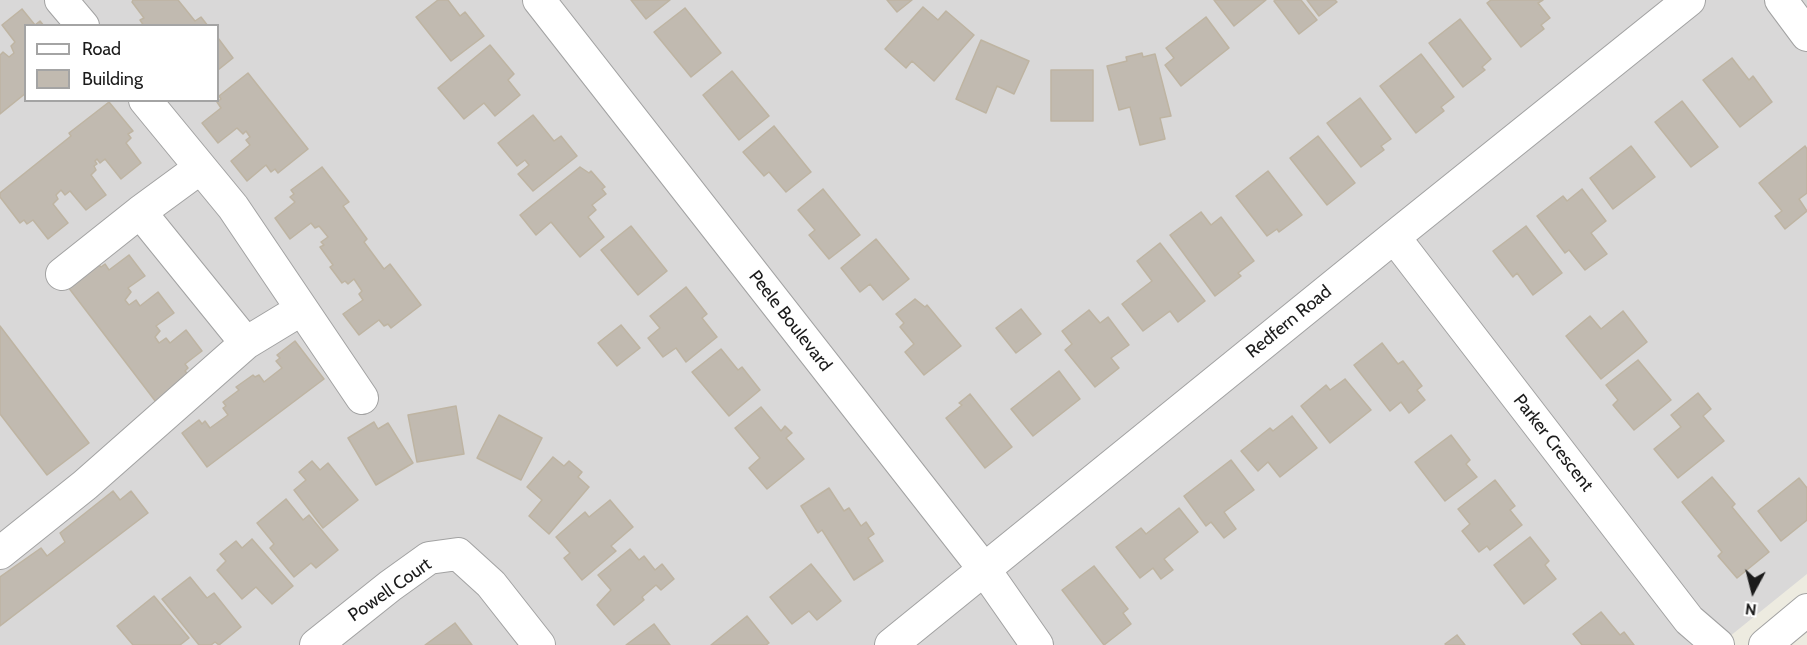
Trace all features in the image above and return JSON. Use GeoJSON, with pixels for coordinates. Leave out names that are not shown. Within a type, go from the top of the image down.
{"type":"FeatureCollection","features":[{"type":"Feature","properties":{"kind":"street"},"geometry":{"type":"LineString","coordinates":[[61,0],[80,24]]}},
{"type":"Feature","properties":{"kind":"street","name":"Peele Boulevard"},"geometry":{"type":"LineString","coordinates":[[539,0],[984,569],[1037,645]]}},
{"type":"Feature","properties":{"kind":"street","name":"Redfern Road"},"geometry":{"type":"LineString","coordinates":[[891,645],[1689,0]]}},
{"type":"Feature","properties":{"kind":"street"},"geometry":{"type":"LineString","coordinates":[[1781,0],[1807,35]]}},
{"type":"Feature","properties":{"kind":"street"},"geometry":{"type":"LineString","coordinates":[[147,102],[233,207],[362,398]]}},
{"type":"Feature","properties":{"kind":"street"},"geometry":{"type":"LineString","coordinates":[[62,274],[200,168]]}},
{"type":"Feature","properties":{"kind":"street"},"geometry":{"type":"LineString","coordinates":[[140,212],[246,343]]}},
{"type":"Feature","properties":{"kind":"street","name":"Parker Crescent"},"geometry":{"type":"LineString","coordinates":[[1394,237],[1689,620],[1718,645]]}},
{"type":"Feature","properties":{"kind":"street"},"geometry":{"type":"LineString","coordinates":[[0,553],[85,485],[246,343],[302,309]]}},
{"type":"Feature","properties":{"kind":"street","name":"Powell Court"},"geometry":{"type":"LineString","coordinates":[[316,645],[429,558],[458,554],[491,584],[538,645]]}},
{"type":"Feature","properties":{"kind":"street"},"geometry":{"type":"LineString","coordinates":[[1765,645],[1807,610]]}},
{"type":"Feature","properties":{"kind":"shaded area"},"geometry":{"type":"Polygon","coordinates":[[[0,0],[1807,0],[1807,574],[1719,645],[0,645],[0,0]]]}},
{"type":"Feature","properties":{"kind":"building"},"geometry":{"type":"Polygon","coordinates":[[[133,0],[178,0],[195,21],[201,17],[206,24],[143,24],[140,20],[144,18],[132,2],[133,0]]]}},
{"type":"Feature","properties":{"kind":"building"},"geometry":{"type":"Polygon","coordinates":[[[438,0],[448,0],[460,16],[465,12],[484,36],[451,61],[416,17],[438,0]]]}},
{"type":"Feature","properties":{"kind":"building"},"geometry":{"type":"Polygon","coordinates":[[[631,0],[670,0],[646,19],[631,0]]]}},
{"type":"Feature","properties":{"kind":"building"},"geometry":{"type":"Polygon","coordinates":[[[887,0],[912,0],[897,12],[887,0]]]}},
{"type":"Feature","properties":{"kind":"building"},"geometry":{"type":"Polygon","coordinates":[[[1214,0],[1266,0],[1234,26],[1214,0]]]}},
{"type":"Feature","properties":{"kind":"building"},"geometry":{"type":"Polygon","coordinates":[[[1275,0],[1301,0],[1317,20],[1299,34],[1275,0]]]}},
{"type":"Feature","properties":{"kind":"building"},"geometry":{"type":"Polygon","coordinates":[[[1307,0],[1335,0],[1337,2],[1319,16],[1307,0]]]}},
{"type":"Feature","properties":{"kind":"building"},"geometry":{"type":"Polygon","coordinates":[[[1491,0],[1543,0],[1538,3],[1550,18],[1541,25],[1544,29],[1521,47],[1487,3],[1491,0]]]}},
{"type":"Feature","properties":{"kind":"building"},"geometry":{"type":"Polygon","coordinates":[[[923,7],[938,20],[946,11],[974,35],[934,81],[912,61],[906,68],[885,49],[923,7]]]}},
{"type":"Feature","properties":{"kind":"building"},"geometry":{"type":"Polygon","coordinates":[[[685,8],[721,53],[691,77],[654,32],[685,8]]]}},
{"type":"Feature","properties":{"kind":"building"},"geometry":{"type":"Polygon","coordinates":[[[22,9],[34,24],[24,24],[24,95],[0,114],[0,55],[3,52],[9,57],[14,53],[11,46],[15,42],[2,25],[22,9]]]}},
{"type":"Feature","properties":{"kind":"building"},"geometry":{"type":"Polygon","coordinates":[[[1206,17],[1229,48],[1181,86],[1165,65],[1174,58],[1166,48],[1206,17]]]}},
{"type":"Feature","properties":{"kind":"building"},"geometry":{"type":"Polygon","coordinates":[[[1460,19],[1491,59],[1482,67],[1485,70],[1463,87],[1429,43],[1460,19]]]}},
{"type":"Feature","properties":{"kind":"building"},"geometry":{"type":"Polygon","coordinates":[[[219,39],[233,58],[219,69],[219,39]]]}},
{"type":"Feature","properties":{"kind":"building"},"geometry":{"type":"Polygon","coordinates":[[[981,40],[1029,61],[1014,94],[997,86],[986,113],[956,99],[981,40]]]}},
{"type":"Feature","properties":{"kind":"building"},"geometry":{"type":"Polygon","coordinates":[[[490,45],[514,74],[508,80],[520,95],[495,116],[484,103],[464,119],[438,88],[490,45]]]}},
{"type":"Feature","properties":{"kind":"building"},"geometry":{"type":"Polygon","coordinates":[[[1142,53],[1143,57],[1155,54],[1171,116],[1160,118],[1165,139],[1140,145],[1130,107],[1119,110],[1107,66],[1127,61],[1126,57],[1142,53]]]}},
{"type":"Feature","properties":{"kind":"building"},"geometry":{"type":"Polygon","coordinates":[[[1421,54],[1454,97],[1441,107],[1444,111],[1416,133],[1380,86],[1421,54]]]}},
{"type":"Feature","properties":{"kind":"building"},"geometry":{"type":"Polygon","coordinates":[[[1732,58],[1749,80],[1753,76],[1772,102],[1740,127],[1703,80],[1732,58]]]}},
{"type":"Feature","properties":{"kind":"building"},"geometry":{"type":"Polygon","coordinates":[[[1051,70],[1093,70],[1093,121],[1051,121],[1051,70]]]}},
{"type":"Feature","properties":{"kind":"building"},"geometry":{"type":"Polygon","coordinates":[[[732,71],[769,116],[739,140],[703,95],[732,71]]]}},
{"type":"Feature","properties":{"kind":"building"},"geometry":{"type":"Polygon","coordinates":[[[248,73],[308,149],[278,173],[275,169],[271,172],[266,165],[247,181],[231,161],[250,145],[246,140],[250,137],[246,131],[243,134],[237,128],[218,143],[202,123],[221,108],[217,102],[221,99],[219,96],[248,73]]]}},
{"type":"Feature","properties":{"kind":"building"},"geometry":{"type":"Polygon","coordinates":[[[1360,98],[1391,139],[1381,146],[1384,150],[1361,167],[1327,123],[1360,98]]]}},
{"type":"Feature","properties":{"kind":"building"},"geometry":{"type":"Polygon","coordinates":[[[1682,101],[1718,147],[1691,167],[1655,122],[1682,101]]]}},
{"type":"Feature","properties":{"kind":"building"},"geometry":{"type":"Polygon","coordinates":[[[109,102],[133,131],[128,134],[131,138],[126,143],[141,163],[121,179],[105,159],[100,163],[97,159],[95,161],[97,164],[94,166],[96,170],[91,175],[106,195],[86,210],[70,191],[65,195],[61,190],[56,195],[58,199],[53,204],[68,223],[48,239],[33,220],[27,224],[24,220],[20,223],[0,197],[0,193],[71,136],[69,133],[109,102]]]}},
{"type":"Feature","properties":{"kind":"building"},"geometry":{"type":"Polygon","coordinates":[[[533,115],[554,141],[561,136],[577,156],[533,191],[518,174],[529,165],[525,160],[517,166],[498,143],[533,115]]]}},
{"type":"Feature","properties":{"kind":"building"},"geometry":{"type":"Polygon","coordinates":[[[774,126],[811,172],[786,192],[769,172],[764,176],[743,152],[774,126]]]}},
{"type":"Feature","properties":{"kind":"building"},"geometry":{"type":"Polygon","coordinates":[[[1318,136],[1355,183],[1327,205],[1290,158],[1318,136]]]}},
{"type":"Feature","properties":{"kind":"building"},"geometry":{"type":"Polygon","coordinates":[[[1631,146],[1655,177],[1613,209],[1590,178],[1631,146]]]}},
{"type":"Feature","properties":{"kind":"building"},"geometry":{"type":"Polygon","coordinates":[[[1805,146],[1807,149],[1807,193],[1799,199],[1807,211],[1785,229],[1775,216],[1782,211],[1759,183],[1805,146]]]}},
{"type":"Feature","properties":{"kind":"building"},"geometry":{"type":"Polygon","coordinates":[[[322,167],[349,202],[343,206],[367,239],[364,242],[384,269],[390,264],[421,305],[391,328],[388,324],[384,326],[379,320],[359,335],[343,314],[363,300],[359,294],[362,291],[354,279],[348,284],[345,281],[342,283],[330,267],[333,265],[320,247],[324,245],[321,242],[328,237],[319,226],[315,228],[311,223],[290,239],[275,218],[295,202],[290,197],[294,194],[291,190],[322,167]]]}},
{"type":"Feature","properties":{"kind":"building"},"geometry":{"type":"Polygon","coordinates":[[[580,167],[589,173],[591,171],[605,187],[602,189],[606,194],[592,205],[596,210],[588,217],[604,237],[580,257],[551,222],[536,235],[520,215],[580,167]]]}},
{"type":"Feature","properties":{"kind":"building"},"geometry":{"type":"Polygon","coordinates":[[[1268,171],[1302,215],[1279,232],[1277,229],[1267,236],[1236,196],[1268,171]]]}},
{"type":"Feature","properties":{"kind":"building"},"geometry":{"type":"Polygon","coordinates":[[[823,189],[860,235],[829,259],[809,235],[815,230],[798,210],[823,189]]]}},
{"type":"Feature","properties":{"kind":"building"},"geometry":{"type":"Polygon","coordinates":[[[1582,189],[1606,221],[1591,233],[1607,254],[1585,270],[1569,250],[1565,253],[1537,216],[1563,196],[1567,201],[1582,189]]]}},
{"type":"Feature","properties":{"kind":"building"},"geometry":{"type":"Polygon","coordinates":[[[1201,212],[1211,225],[1221,217],[1254,261],[1238,273],[1241,276],[1215,296],[1170,235],[1201,212]]]}},
{"type":"Feature","properties":{"kind":"building"},"geometry":{"type":"Polygon","coordinates":[[[631,226],[667,271],[638,295],[601,250],[631,226]]]}},
{"type":"Feature","properties":{"kind":"building"},"geometry":{"type":"Polygon","coordinates":[[[1526,226],[1562,273],[1533,295],[1517,273],[1513,277],[1493,251],[1526,226]]]}},
{"type":"Feature","properties":{"kind":"building"},"geometry":{"type":"Polygon","coordinates":[[[876,239],[909,279],[883,300],[870,284],[860,292],[841,268],[876,239]]]}},
{"type":"Feature","properties":{"kind":"building"},"geometry":{"type":"Polygon","coordinates":[[[1160,243],[1205,301],[1178,322],[1170,311],[1143,331],[1122,304],[1152,281],[1137,261],[1160,243]]]}},
{"type":"Feature","properties":{"kind":"building"},"geometry":{"type":"Polygon","coordinates":[[[129,255],[145,276],[128,288],[131,292],[125,300],[129,305],[136,300],[140,306],[158,292],[174,313],[156,326],[160,331],[155,337],[159,343],[166,338],[170,343],[186,330],[202,351],[185,364],[188,368],[185,371],[188,374],[156,402],[68,287],[98,264],[101,267],[105,264],[109,270],[129,255]]]}},
{"type":"Feature","properties":{"kind":"building"},"geometry":{"type":"Polygon","coordinates":[[[686,287],[707,314],[702,318],[717,337],[686,362],[676,348],[663,357],[648,338],[660,328],[650,316],[686,287]]]}},
{"type":"Feature","properties":{"kind":"building"},"geometry":{"type":"Polygon","coordinates":[[[915,299],[925,307],[927,305],[961,346],[924,375],[905,352],[914,344],[900,327],[904,323],[896,314],[915,299]]]}},
{"type":"Feature","properties":{"kind":"building"},"geometry":{"type":"Polygon","coordinates":[[[1021,309],[1041,334],[1016,353],[996,328],[1021,309]]]}},
{"type":"Feature","properties":{"kind":"building"},"geometry":{"type":"Polygon","coordinates":[[[1089,310],[1100,323],[1108,317],[1129,345],[1111,358],[1119,368],[1095,387],[1065,350],[1072,344],[1062,331],[1089,310]]]}},
{"type":"Feature","properties":{"kind":"building"},"geometry":{"type":"Polygon","coordinates":[[[1623,311],[1647,342],[1601,379],[1566,336],[1590,316],[1601,329],[1623,311]]]}},
{"type":"Feature","properties":{"kind":"building"},"geometry":{"type":"Polygon","coordinates":[[[621,325],[640,348],[617,366],[598,343],[621,325]]]}},
{"type":"Feature","properties":{"kind":"building"},"geometry":{"type":"Polygon","coordinates":[[[0,326],[89,443],[47,475],[0,414],[0,326]]]}},
{"type":"Feature","properties":{"kind":"building"},"geometry":{"type":"Polygon","coordinates":[[[295,341],[324,379],[207,467],[182,433],[199,420],[202,424],[205,421],[210,428],[228,415],[223,408],[226,406],[223,402],[239,390],[236,387],[253,375],[255,377],[259,375],[264,382],[282,368],[276,361],[280,358],[277,355],[295,341]]]}},
{"type":"Feature","properties":{"kind":"building"},"geometry":{"type":"Polygon","coordinates":[[[1382,343],[1398,364],[1403,361],[1422,386],[1417,390],[1425,400],[1409,413],[1401,402],[1390,411],[1354,365],[1382,343]]]}},
{"type":"Feature","properties":{"kind":"building"},"geometry":{"type":"Polygon","coordinates":[[[721,349],[738,370],[742,367],[760,390],[729,416],[692,372],[721,349]]]}},
{"type":"Feature","properties":{"kind":"building"},"geometry":{"type":"Polygon","coordinates":[[[1638,360],[1671,400],[1634,430],[1613,405],[1618,400],[1606,385],[1638,360]]]}},
{"type":"Feature","properties":{"kind":"building"},"geometry":{"type":"Polygon","coordinates":[[[1059,371],[1080,399],[1033,436],[1011,409],[1059,371]]]}},
{"type":"Feature","properties":{"kind":"building"},"geometry":{"type":"Polygon","coordinates":[[[1345,379],[1371,410],[1330,443],[1301,406],[1326,385],[1330,390],[1345,379]]]}},
{"type":"Feature","properties":{"kind":"building"},"geometry":{"type":"Polygon","coordinates":[[[1698,393],[1711,409],[1703,416],[1724,441],[1678,478],[1654,449],[1681,427],[1671,415],[1698,393]]]}},
{"type":"Feature","properties":{"kind":"building"},"geometry":{"type":"Polygon","coordinates":[[[970,394],[1012,447],[985,468],[946,418],[962,405],[959,403],[970,394]]]}},
{"type":"Feature","properties":{"kind":"building"},"geometry":{"type":"Polygon","coordinates":[[[456,406],[464,454],[417,462],[408,415],[456,406]]]}},
{"type":"Feature","properties":{"kind":"building"},"geometry":{"type":"Polygon","coordinates":[[[761,407],[781,431],[785,426],[792,433],[786,438],[804,459],[767,489],[749,468],[760,458],[735,428],[761,407]]]}},
{"type":"Feature","properties":{"kind":"building"},"geometry":{"type":"Polygon","coordinates":[[[499,415],[542,438],[521,480],[477,458],[499,415]]]}},
{"type":"Feature","properties":{"kind":"building"},"geometry":{"type":"Polygon","coordinates":[[[1292,416],[1317,448],[1280,477],[1268,462],[1258,471],[1241,451],[1270,428],[1273,431],[1292,416]]]}},
{"type":"Feature","properties":{"kind":"building"},"geometry":{"type":"Polygon","coordinates":[[[374,422],[378,429],[388,423],[413,463],[376,485],[348,438],[374,422]]]}},
{"type":"Feature","properties":{"kind":"building"},"geometry":{"type":"Polygon","coordinates":[[[1451,435],[1470,460],[1466,464],[1477,477],[1445,501],[1415,462],[1451,435]]]}},
{"type":"Feature","properties":{"kind":"building"},"geometry":{"type":"Polygon","coordinates":[[[553,457],[564,466],[569,461],[582,472],[578,477],[589,487],[549,534],[529,516],[542,500],[527,487],[553,457]]]}},
{"type":"Feature","properties":{"kind":"building"},"geometry":{"type":"Polygon","coordinates":[[[1231,460],[1254,490],[1224,512],[1236,529],[1224,538],[1211,522],[1206,526],[1184,496],[1231,460]]]}},
{"type":"Feature","properties":{"kind":"building"},"geometry":{"type":"Polygon","coordinates":[[[312,461],[320,470],[328,463],[358,500],[323,528],[294,490],[306,480],[299,472],[312,461]]]}},
{"type":"Feature","properties":{"kind":"building"},"geometry":{"type":"Polygon","coordinates":[[[1712,477],[1735,504],[1732,507],[1769,552],[1737,578],[1718,556],[1722,552],[1682,502],[1712,477]]]}},
{"type":"Feature","properties":{"kind":"building"},"geometry":{"type":"Polygon","coordinates":[[[1799,478],[1807,488],[1807,520],[1781,541],[1758,511],[1799,478]]]}},
{"type":"Feature","properties":{"kind":"building"},"geometry":{"type":"Polygon","coordinates":[[[1495,480],[1515,506],[1510,510],[1522,525],[1490,550],[1487,546],[1479,552],[1462,531],[1470,524],[1458,509],[1495,480]]]}},
{"type":"Feature","properties":{"kind":"building"},"geometry":{"type":"Polygon","coordinates":[[[829,488],[844,511],[849,508],[861,526],[866,522],[874,534],[868,538],[883,561],[854,580],[822,530],[818,533],[801,506],[829,488]]]}},
{"type":"Feature","properties":{"kind":"building"},"geometry":{"type":"Polygon","coordinates":[[[113,491],[120,500],[131,491],[148,513],[0,626],[0,577],[41,548],[47,556],[65,542],[60,533],[113,491]]]}},
{"type":"Feature","properties":{"kind":"building"},"geometry":{"type":"Polygon","coordinates":[[[286,499],[303,520],[309,515],[338,550],[316,568],[311,563],[294,577],[270,548],[274,544],[257,523],[286,499]]]}},
{"type":"Feature","properties":{"kind":"building"},"geometry":{"type":"Polygon","coordinates":[[[610,500],[633,527],[611,546],[616,551],[582,580],[564,558],[570,553],[556,537],[585,512],[589,517],[610,500]]]}},
{"type":"Feature","properties":{"kind":"building"},"geometry":{"type":"Polygon","coordinates":[[[1179,508],[1198,532],[1164,559],[1173,570],[1161,579],[1153,568],[1140,578],[1116,547],[1141,528],[1146,534],[1179,508]]]}},
{"type":"Feature","properties":{"kind":"building"},"geometry":{"type":"Polygon","coordinates":[[[1530,537],[1549,561],[1545,565],[1556,579],[1524,604],[1494,565],[1530,537]]]}},
{"type":"Feature","properties":{"kind":"building"},"geometry":{"type":"Polygon","coordinates":[[[252,539],[293,586],[272,604],[256,587],[242,599],[217,570],[226,561],[220,554],[236,541],[242,548],[252,539]]]}},
{"type":"Feature","properties":{"kind":"building"},"geometry":{"type":"Polygon","coordinates":[[[630,549],[639,560],[644,556],[655,570],[662,564],[674,579],[661,590],[656,585],[642,597],[644,600],[614,625],[597,605],[611,590],[598,575],[630,549]]]}},
{"type":"Feature","properties":{"kind":"building"},"geometry":{"type":"Polygon","coordinates":[[[811,564],[841,601],[817,620],[809,611],[792,624],[770,597],[811,564]]]}},
{"type":"Feature","properties":{"kind":"building"},"geometry":{"type":"Polygon","coordinates":[[[1094,566],[1128,609],[1123,613],[1131,624],[1104,645],[1062,590],[1094,566]]]}},
{"type":"Feature","properties":{"kind":"building"},"geometry":{"type":"Polygon","coordinates":[[[190,577],[207,598],[214,593],[241,627],[219,645],[215,642],[211,645],[199,645],[162,599],[190,577]]]}},
{"type":"Feature","properties":{"kind":"building"},"geometry":{"type":"Polygon","coordinates":[[[154,596],[189,638],[180,645],[133,645],[117,626],[154,596]]]}},
{"type":"Feature","properties":{"kind":"building"},"geometry":{"type":"Polygon","coordinates":[[[1601,612],[1620,635],[1624,632],[1634,645],[1582,645],[1573,634],[1601,612]]]}},
{"type":"Feature","properties":{"kind":"building"},"geometry":{"type":"Polygon","coordinates":[[[747,616],[769,643],[766,645],[711,645],[747,616]]]}},
{"type":"Feature","properties":{"kind":"building"},"geometry":{"type":"Polygon","coordinates":[[[455,623],[472,645],[425,645],[455,623]]]}},
{"type":"Feature","properties":{"kind":"building"},"geometry":{"type":"Polygon","coordinates":[[[654,624],[670,645],[626,645],[654,624]]]}},
{"type":"Feature","properties":{"kind":"building"},"geometry":{"type":"Polygon","coordinates":[[[1457,635],[1465,645],[1445,644],[1457,635]]]}}]}
